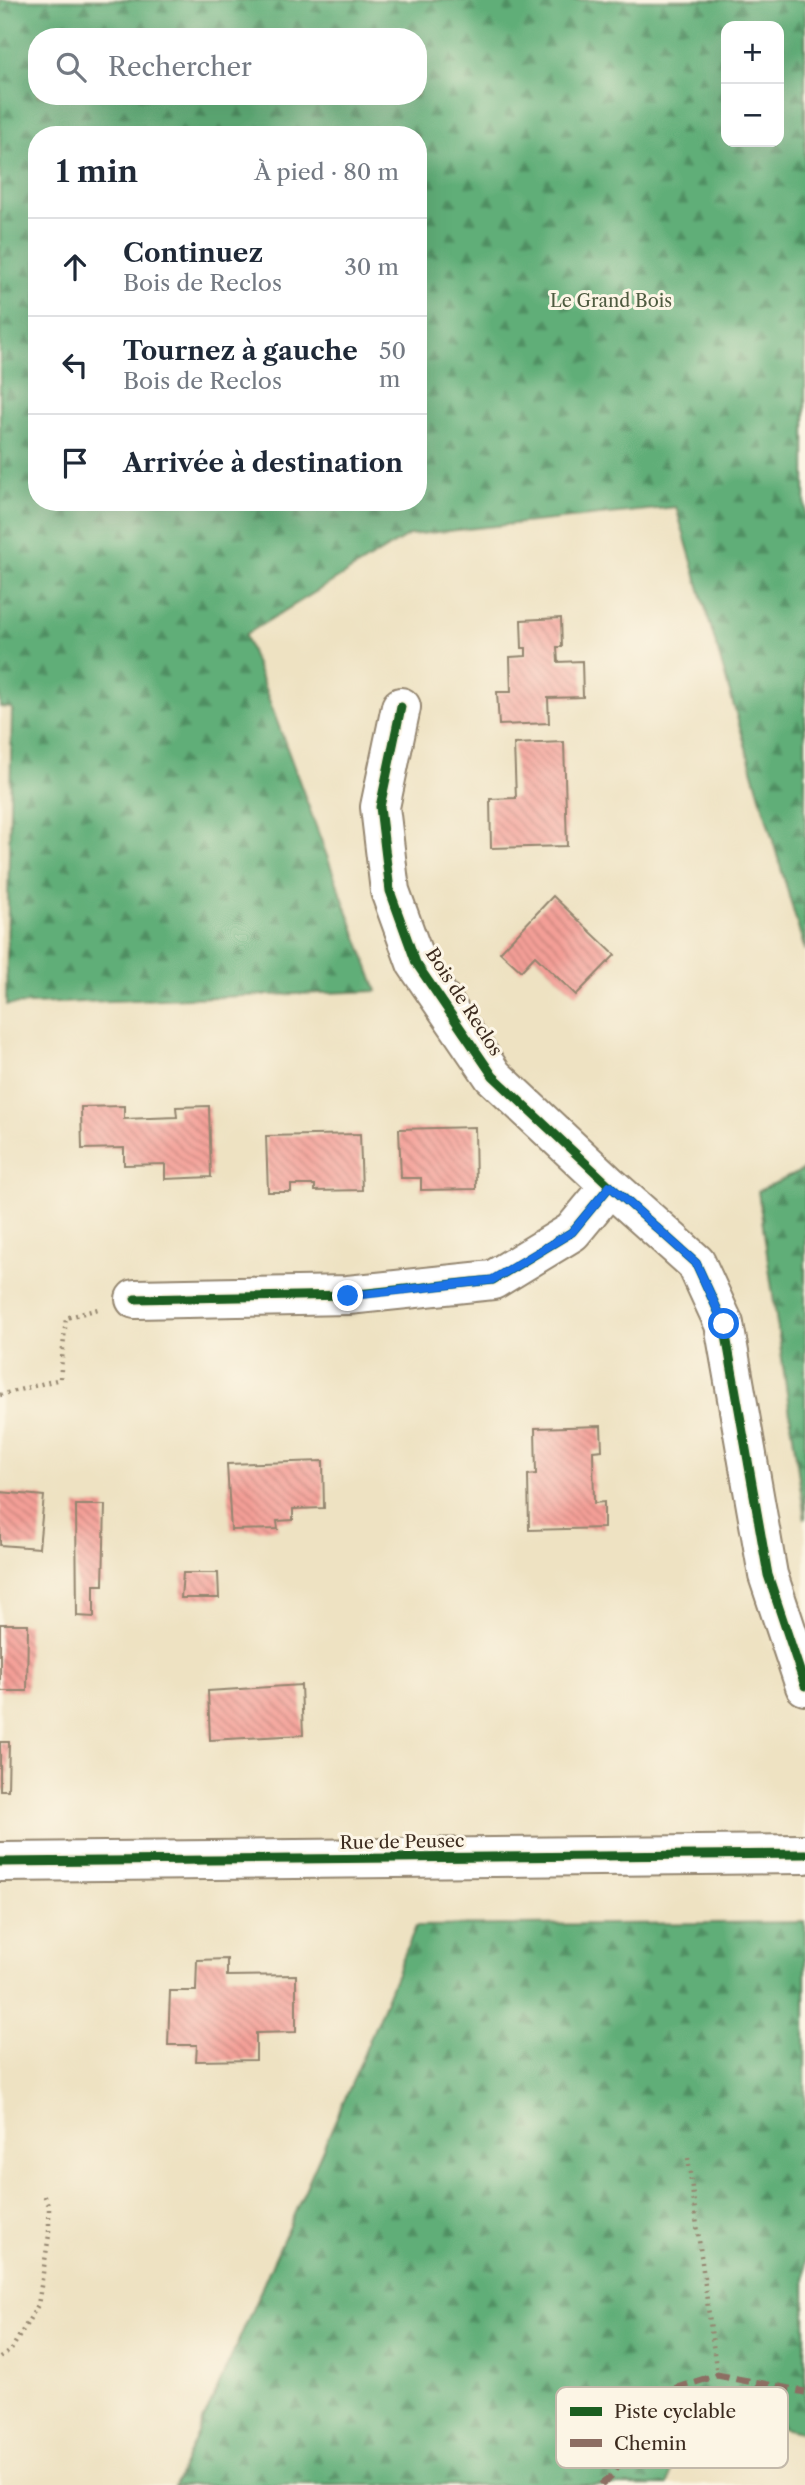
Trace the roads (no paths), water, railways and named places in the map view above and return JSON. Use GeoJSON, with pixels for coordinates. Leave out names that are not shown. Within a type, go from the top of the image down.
{"type":"FeatureCollection","features":[{"type":"Feature","properties":{"kind":"street","name":"Bois de Reclos"},"geometry":{"type":"LineString","coordinates":[[401,707],[380,807],[390,891],[416,963],[493,1076],[696,1263],[724,1324],[768,1576],[805,1686]]}},
{"type":"Feature","properties":{"kind":"street"},"geometry":{"type":"LineString","coordinates":[[135,1299],[348,1296],[492,1280],[572,1232],[610,1186]]}},
{"type":"Feature","properties":{"kind":"street","name":"Rue de Peusec"},"geometry":{"type":"LineString","coordinates":[[0,1862],[805,1854]]}},
{"type":"Feature","properties":{"kind":"park label","name":"Le Grand Bois"},"geometry":{"type":"Point","coordinates":[611,301]}}]}
